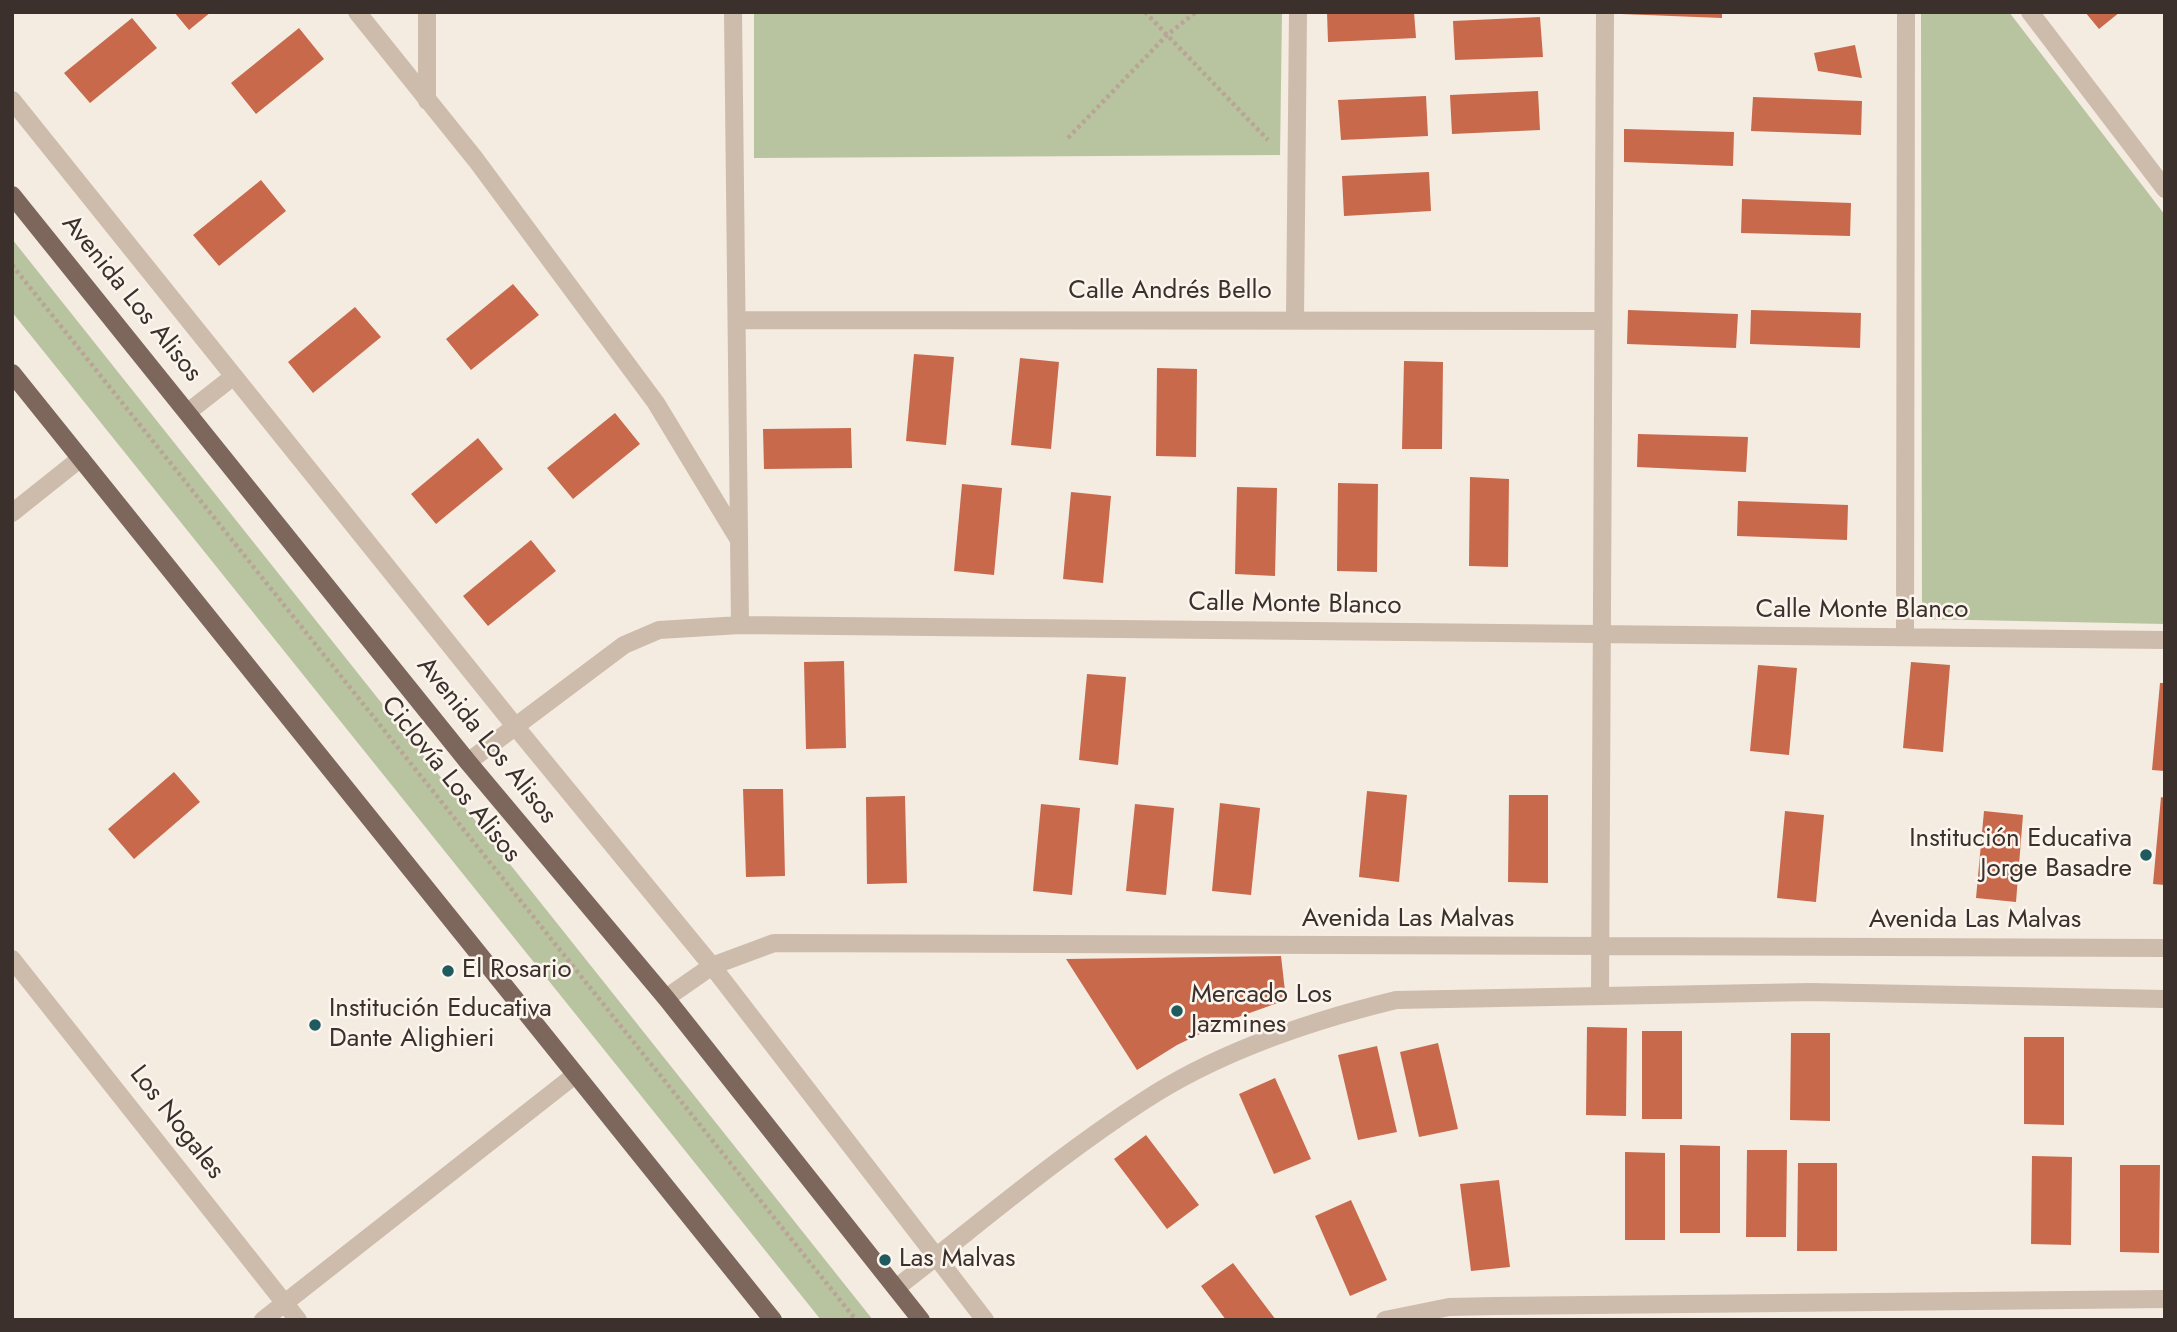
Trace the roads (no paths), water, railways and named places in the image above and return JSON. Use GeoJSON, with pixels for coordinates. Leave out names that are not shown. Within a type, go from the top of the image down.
{"type":"FeatureCollection","features":[{"type":"Feature","properties":{"kind":"main road","name":"Avenida Los Alisos"},"geometry":{"type":"LineString","coordinates":[[12,195],[468,762],[666,998],[921,1320]]}},
{"type":"Feature","properties":{"kind":"main road"},"geometry":{"type":"LineString","coordinates":[[12,373],[773,1320]]}},
{"type":"Feature","properties":{"kind":"street"},"geometry":{"type":"LineString","coordinates":[[356,12],[476,160],[656,403],[739,540]]}},
{"type":"Feature","properties":{"kind":"street"},"geometry":{"type":"LineString","coordinates":[[427,12],[427,101]]}},
{"type":"Feature","properties":{"kind":"street"},"geometry":{"type":"LineString","coordinates":[[733,12],[740,625]]}},
{"type":"Feature","properties":{"kind":"street"},"geometry":{"type":"LineString","coordinates":[[1295,318],[1298,12]]}},
{"type":"Feature","properties":{"kind":"street"},"geometry":{"type":"LineString","coordinates":[[1600,995],[1605,12]]}},
{"type":"Feature","properties":{"kind":"street"},"geometry":{"type":"LineString","coordinates":[[1905,637],[1906,12]]}},
{"type":"Feature","properties":{"kind":"street"},"geometry":{"type":"LineString","coordinates":[[2030,12],[2165,188]]}},
{"type":"Feature","properties":{"kind":"street"},"geometry":{"type":"LineString","coordinates":[[12,100],[514,726],[712,966],[985,1320]]}},
{"type":"Feature","properties":{"kind":"street","name":"Calle Andrés Bello"},"geometry":{"type":"LineString","coordinates":[[737,320],[1295,318],[1603,321]]}},
{"type":"Feature","properties":{"kind":"street"},"geometry":{"type":"LineString","coordinates":[[188,412],[234,376]]}},
{"type":"Feature","properties":{"kind":"street"},"geometry":{"type":"LineString","coordinates":[[12,513],[81,458]]}},
{"type":"Feature","properties":{"kind":"street","name":"Calle Monte Blanco"},"geometry":{"type":"LineString","coordinates":[[468,762],[624,645],[659,630],[740,625],[2165,640]]}},
{"type":"Feature","properties":{"kind":"street","name":"Avenida Las Malvas"},"geometry":{"type":"LineString","coordinates":[[666,998],[712,966],[774,943],[2165,948]]}},
{"type":"Feature","properties":{"kind":"street","name":"Los Nogales"},"geometry":{"type":"LineString","coordinates":[[12,959],[298,1320]]}},
{"type":"Feature","properties":{"kind":"street"},"geometry":{"type":"LineString","coordinates":[[896,1288],[1147,1099],[1205,1067],[1275,1038],[1334,1016],[1396,1000],[1810,992],[2165,999]]}},
{"type":"Feature","properties":{"kind":"street"},"geometry":{"type":"LineString","coordinates":[[263,1320],[575,1074]]}},
{"type":"Feature","properties":{"kind":"street"},"geometry":{"type":"LineString","coordinates":[[1385,1320],[1449,1307],[2165,1299]]}},
{"type":"Feature","properties":{"kind":"place","name":"Institución Educativa Jorge Basadre"},"geometry":{"type":"Point","coordinates":[2146,855]}},
{"type":"Feature","properties":{"kind":"place","name":"El Rosario"},"geometry":{"type":"Point","coordinates":[448,971]}},
{"type":"Feature","properties":{"kind":"place","name":"Mercado Los Jazmines"},"geometry":{"type":"Point","coordinates":[1177,1011]}},
{"type":"Feature","properties":{"kind":"place","name":"Institución Educativa Dante Alighieri"},"geometry":{"type":"Point","coordinates":[315,1025]}},
{"type":"Feature","properties":{"kind":"place","name":"Las Malvas"},"geometry":{"type":"Point","coordinates":[885,1260]}}]}
